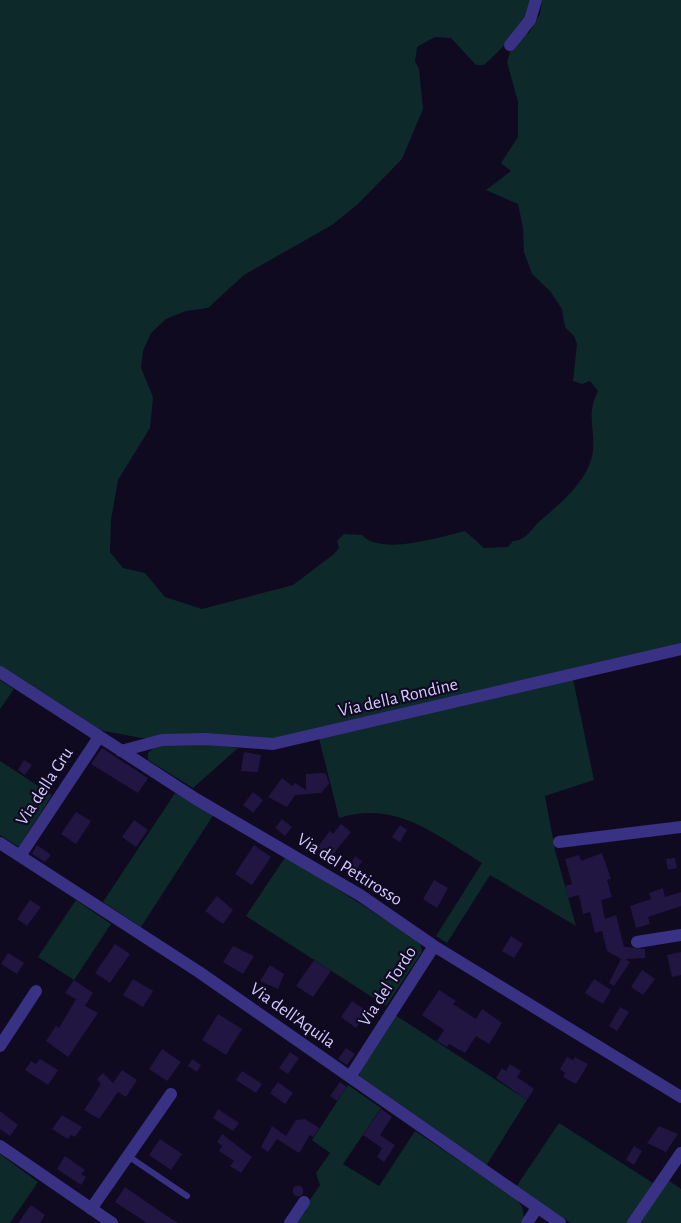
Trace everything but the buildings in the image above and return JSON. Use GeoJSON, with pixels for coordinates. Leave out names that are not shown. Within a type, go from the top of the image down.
{"type":"FeatureCollection","features":[{"type":"Feature","properties":{"kind":"street"},"geometry":{"type":"LineString","coordinates":[[510,45],[530,20],[536,0]]}},
{"type":"Feature","properties":{"kind":"street","name":"Via della Rondine"},"geometry":{"type":"LineString","coordinates":[[121,751],[162,740],[206,739],[273,744],[681,649]]}},
{"type":"Feature","properties":{"kind":"street","name":"Via del Pettirosso"},"geometry":{"type":"LineString","coordinates":[[0,672],[121,751],[360,895],[434,946],[681,1097]]}},
{"type":"Feature","properties":{"kind":"street","name":"Via della Gru"},"geometry":{"type":"LineString","coordinates":[[20,856],[99,737]]}},
{"type":"Feature","properties":{"kind":"street"},"geometry":{"type":"LineString","coordinates":[[559,842],[681,827]]}},
{"type":"Feature","properties":{"kind":"street","name":"Via dell'Aquila"},"geometry":{"type":"LineString","coordinates":[[0,843],[199,972],[561,1223]]}},
{"type":"Feature","properties":{"kind":"street"},"geometry":{"type":"LineString","coordinates":[[637,942],[681,935]]}},
{"type":"Feature","properties":{"kind":"street","name":"Via del Tordo"},"geometry":{"type":"LineString","coordinates":[[350,1077],[434,946]]}},
{"type":"Feature","properties":{"kind":"street"},"geometry":{"type":"LineString","coordinates":[[0,1046],[36,990]]}},
{"type":"Feature","properties":{"kind":"street"},"geometry":{"type":"LineString","coordinates":[[91,1209],[171,1094]]}},
{"type":"Feature","properties":{"kind":"street"},"geometry":{"type":"LineString","coordinates":[[0,1146],[112,1223]]}},
{"type":"Feature","properties":{"kind":"street"},"geometry":{"type":"LineString","coordinates":[[633,1223],[681,1153]]}},
{"type":"Feature","properties":{"kind":"street"},"geometry":{"type":"LineString","coordinates":[[290,1223],[304,1202]]}},
{"type":"Feature","properties":{"kind":"street"},"geometry":{"type":"LineString","coordinates":[[527,1223],[537,1208]]}},
{"type":"Feature","properties":{"kind":"lane"},"geometry":{"type":"LineString","coordinates":[[128,1156],[188,1196]]}},
{"type":"Feature","properties":{"kind":"green space"},"geometry":{"type":"Polygon","coordinates":[[[0,0],[531,0],[525,19],[484,65],[476,65],[451,38],[435,37],[417,47],[415,61],[419,69],[423,109],[402,159],[357,205],[332,225],[244,275],[208,308],[186,311],[166,319],[151,333],[143,351],[141,368],[153,397],[150,428],[118,480],[111,520],[110,552],[123,568],[145,573],[165,597],[202,609],[293,585],[334,554],[339,548],[337,541],[344,534],[362,535],[371,541],[396,545],[465,531],[484,548],[508,547],[513,541],[526,536],[574,489],[591,461],[592,407],[598,391],[590,381],[582,384],[573,381],[577,344],[574,336],[565,327],[562,309],[550,291],[532,274],[524,252],[523,228],[518,204],[486,190],[511,171],[501,163],[518,137],[518,102],[507,62],[510,52],[524,34],[529,33],[540,14],[542,0],[681,0],[681,646],[274,740],[141,738],[99,730],[0,668],[0,0]]]}},
{"type":"Feature","properties":{"kind":"green space"},"geometry":{"type":"Polygon","coordinates":[[[573,679],[594,780],[545,796],[555,850],[576,926],[490,875],[447,943],[436,936],[482,863],[432,832],[397,817],[360,814],[339,818],[319,738],[573,679]]]}},
{"type":"Feature","properties":{"kind":"green space"},"geometry":{"type":"Polygon","coordinates":[[[0,680],[14,689],[0,709],[0,680]]]}},
{"type":"Feature","properties":{"kind":"green space"},"geometry":{"type":"Polygon","coordinates":[[[158,744],[207,744],[238,748],[193,788],[148,760],[148,753],[158,744]]]}},
{"type":"Feature","properties":{"kind":"green space"},"geometry":{"type":"Polygon","coordinates":[[[0,761],[52,795],[19,847],[0,835],[0,761]]]}},
{"type":"Feature","properties":{"kind":"green space"},"geometry":{"type":"Polygon","coordinates":[[[175,793],[214,814],[141,927],[103,902],[175,793]]]}},
{"type":"Feature","properties":{"kind":"green space"},"geometry":{"type":"Polygon","coordinates":[[[286,856],[420,942],[422,952],[386,1006],[246,916],[286,856]]]}},
{"type":"Feature","properties":{"kind":"green space"},"geometry":{"type":"Polygon","coordinates":[[[76,900],[111,924],[74,980],[38,957],[76,900]]]}},
{"type":"Feature","properties":{"kind":"green space"},"geometry":{"type":"Polygon","coordinates":[[[395,1015],[527,1100],[486,1166],[359,1078],[360,1070],[395,1015]]]}},
{"type":"Feature","properties":{"kind":"green space"},"geometry":{"type":"Polygon","coordinates":[[[348,1085],[381,1108],[343,1164],[379,1186],[415,1131],[514,1197],[522,1206],[524,1217],[520,1223],[294,1223],[320,1185],[316,1173],[330,1153],[312,1140],[348,1085]]]}},
{"type":"Feature","properties":{"kind":"green space"},"geometry":{"type":"Polygon","coordinates":[[[559,1123],[653,1183],[627,1223],[571,1223],[516,1187],[559,1123]]]}},
{"type":"Feature","properties":{"kind":"green space"},"geometry":{"type":"Polygon","coordinates":[[[0,1154],[38,1182],[10,1223],[0,1223],[0,1154]]]}},
{"type":"Feature","properties":{"kind":"green space"},"geometry":{"type":"Polygon","coordinates":[[[668,1180],[681,1189],[681,1223],[640,1223],[668,1180]]]}}]}
